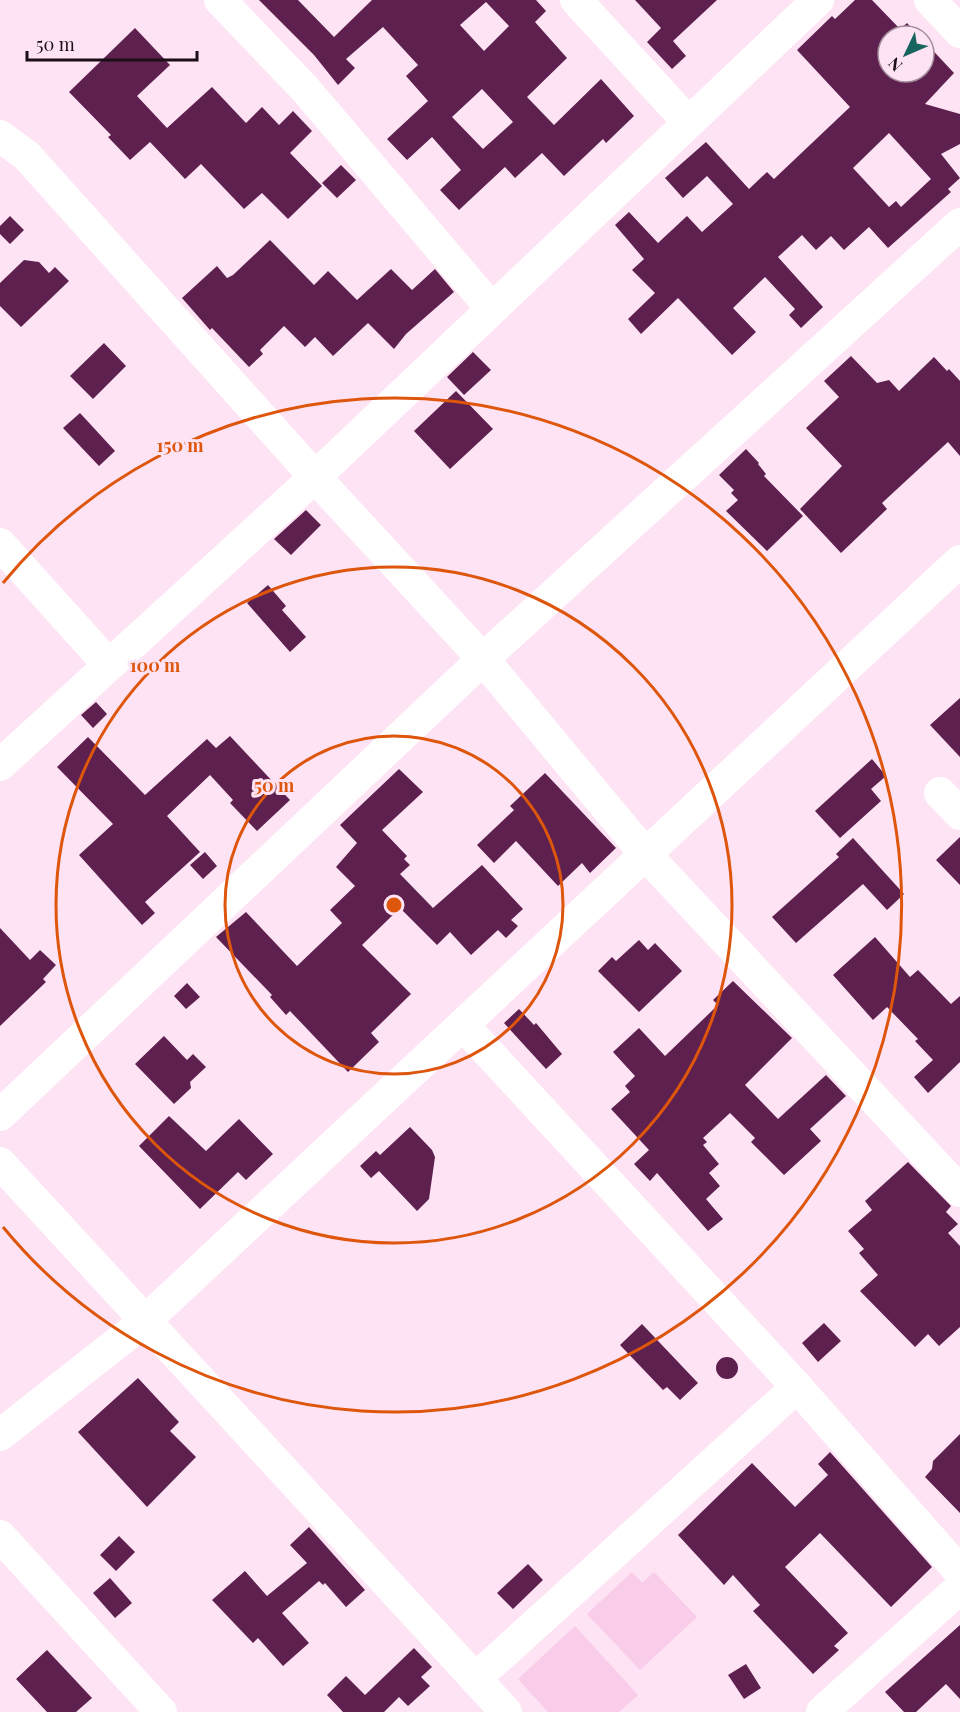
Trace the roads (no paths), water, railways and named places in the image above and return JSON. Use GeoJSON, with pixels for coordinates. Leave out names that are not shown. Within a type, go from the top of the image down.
{"type":"FeatureCollection","features":[{"type":"Feature","properties":{"kind":"street"},"geometry":{"type":"LineString","coordinates":[[220,0],[306,90],[491,308]]}},
{"type":"Feature","properties":{"kind":"street"},"geometry":{"type":"LineString","coordinates":[[576,0],[688,122]]}},
{"type":"Feature","properties":{"kind":"street"},"geometry":{"type":"LineString","coordinates":[[0,765],[315,477],[818,0]]}},
{"type":"Feature","properties":{"kind":"street"},"geometry":{"type":"LineString","coordinates":[[930,0],[960,32]]}},
{"type":"Feature","properties":{"kind":"street"},"geometry":{"type":"LineString","coordinates":[[0,136],[27,156],[315,477],[483,659],[646,855],[960,1191]]}},
{"type":"Feature","properties":{"kind":"street"},"geometry":{"type":"LineString","coordinates":[[0,1115],[483,659],[960,224]]}},
{"type":"Feature","properties":{"kind":"street"},"geometry":{"type":"LineString","coordinates":[[0,544],[108,664]]}},
{"type":"Feature","properties":{"kind":"street"},"geometry":{"type":"LineString","coordinates":[[0,1435],[145,1321],[960,561]]}},
{"type":"Feature","properties":{"kind":"street"},"geometry":{"type":"LineString","coordinates":[[463,1025],[797,1388],[960,1572]]}},
{"type":"Feature","properties":{"kind":"street"},"geometry":{"type":"LineString","coordinates":[[0,1163],[506,1712]]}},
{"type":"Feature","properties":{"kind":"street"},"geometry":{"type":"LineString","coordinates":[[475,1679],[797,1388]]}},
{"type":"Feature","properties":{"kind":"street"},"geometry":{"type":"LineString","coordinates":[[0,1536],[161,1712]]}},
{"type":"Feature","properties":{"kind":"street"},"geometry":{"type":"LineString","coordinates":[[822,1712],[960,1588]]}}]}
